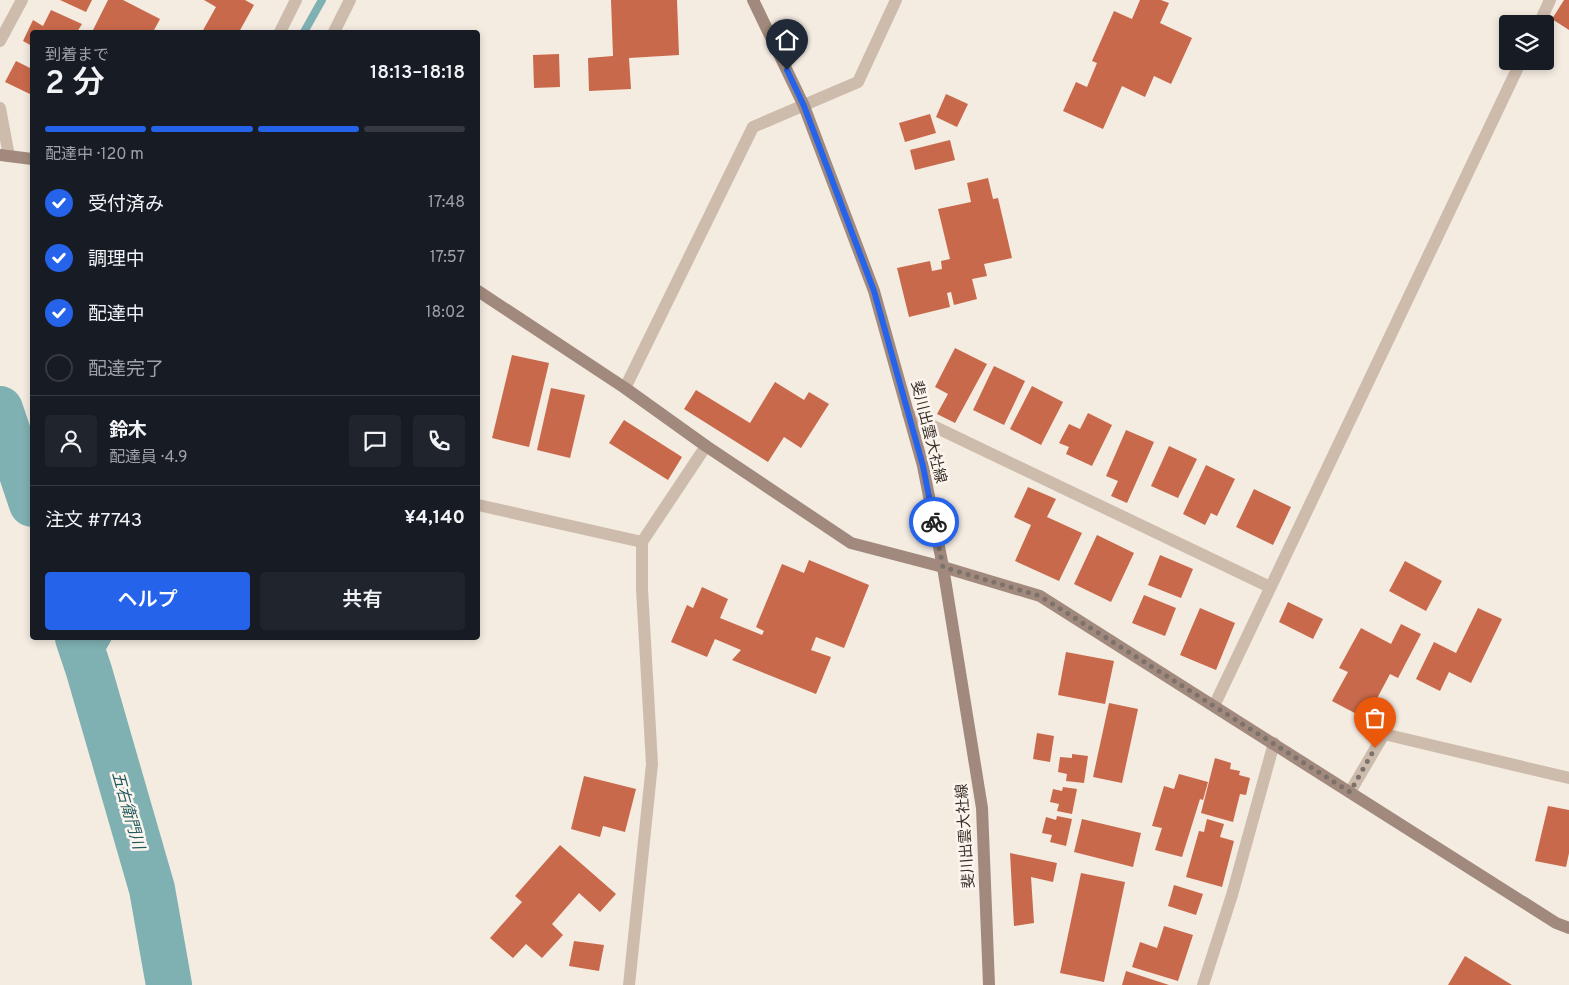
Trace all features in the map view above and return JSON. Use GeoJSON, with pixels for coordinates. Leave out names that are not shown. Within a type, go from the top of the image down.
{"type":"FeatureCollection","features":[{"type":"Feature","properties":{"kind":"street"},"geometry":{"type":"LineString","coordinates":[[0,41],[22,0]]}},
{"type":"Feature","properties":{"kind":"street"},"geometry":{"type":"LineString","coordinates":[[281,30],[296,0]]}},
{"type":"Feature","properties":{"kind":"street"},"geometry":{"type":"LineString","coordinates":[[335,30],[350,0]]}},
{"type":"Feature","properties":{"kind":"street","name":"斐川出雲大社線"},"geometry":{"type":"LineString","coordinates":[[753,0],[804,106],[874,291],[923,466],[943,567],[982,808],[989,985]]}},
{"type":"Feature","properties":{"kind":"street"},"geometry":{"type":"LineString","coordinates":[[625,388],[753,127],[858,82],[896,0]]}},
{"type":"Feature","properties":{"kind":"street"},"geometry":{"type":"LineString","coordinates":[[1543,15],[1550,0]]}},
{"type":"Feature","properties":{"kind":"street"},"geometry":{"type":"LineString","coordinates":[[1214,706],[1517,70]]}},
{"type":"Feature","properties":{"kind":"street"},"geometry":{"type":"LineString","coordinates":[[0,108],[4,156],[30,159]]}},
{"type":"Feature","properties":{"kind":"street"},"geometry":{"type":"LineString","coordinates":[[480,292],[625,388],[706,446],[851,543],[943,567],[1040,596],[1556,923],[1569,928]]}},
{"type":"Feature","properties":{"kind":"street"},"geometry":{"type":"LineString","coordinates":[[908,414],[1270,587]]}},
{"type":"Feature","properties":{"kind":"street"},"geometry":{"type":"LineString","coordinates":[[629,985],[652,764],[642,589],[642,542],[706,446]]}},
{"type":"Feature","properties":{"kind":"street"},"geometry":{"type":"LineString","coordinates":[[480,505],[642,542]]}},
{"type":"Feature","properties":{"kind":"street"},"geometry":{"type":"LineString","coordinates":[[1350,792],[1384,734],[1569,778]]}},
{"type":"Feature","properties":{"kind":"street"},"geometry":{"type":"LineString","coordinates":[[1202,985],[1232,895],[1274,743]]}},
{"type":"Feature","properties":{"kind":"building"},"geometry":{"type":"Polygon","coordinates":[[[60,0],[92,0],[86,12],[60,0]]]}},
{"type":"Feature","properties":{"kind":"building"},"geometry":{"type":"Polygon","coordinates":[[[108,0],[123,0],[160,19],[154,30],[93,30],[108,0]]]}},
{"type":"Feature","properties":{"kind":"building"},"geometry":{"type":"Polygon","coordinates":[[[204,0],[245,0],[254,5],[240,30],[203,30],[216,7],[204,0]]]}},
{"type":"Feature","properties":{"kind":"building"},"geometry":{"type":"Polygon","coordinates":[[[611,0],[677,0],[679,55],[629,58],[631,89],[589,91],[588,58],[613,56],[611,0]]]}},
{"type":"Feature","properties":{"kind":"building"},"geometry":{"type":"Polygon","coordinates":[[[1140,0],[1161,0],[1169,3],[1160,23],[1192,38],[1171,84],[1154,76],[1145,97],[1122,86],[1103,129],[1063,111],[1076,82],[1087,87],[1097,63],[1092,61],[1114,11],[1132,19],[1140,0]]]}},
{"type":"Feature","properties":{"kind":"building"},"geometry":{"type":"Polygon","coordinates":[[[1564,0],[1569,0],[1569,30],[1554,20],[1554,16],[1564,0]]]}},
{"type":"Feature","properties":{"kind":"building"},"geometry":{"type":"Polygon","coordinates":[[[51,10],[82,24],[78,30],[30,30],[30,45],[23,41],[33,20],[43,26],[51,10]]]}},
{"type":"Feature","properties":{"kind":"building"},"geometry":{"type":"Polygon","coordinates":[[[559,54],[560,87],[534,88],[533,55],[559,54]]]}},
{"type":"Feature","properties":{"kind":"building"},"geometry":{"type":"Polygon","coordinates":[[[16,61],[30,68],[30,94],[5,82],[16,61]]]}},
{"type":"Feature","properties":{"kind":"building"},"geometry":{"type":"Polygon","coordinates":[[[946,94],[968,104],[957,127],[936,117],[946,94]]]}},
{"type":"Feature","properties":{"kind":"building"},"geometry":{"type":"Polygon","coordinates":[[[930,114],[936,133],[905,142],[899,123],[930,114]]]}},
{"type":"Feature","properties":{"kind":"building"},"geometry":{"type":"Polygon","coordinates":[[[950,140],[955,160],[915,170],[910,150],[950,140]]]}},
{"type":"Feature","properties":{"kind":"building"},"geometry":{"type":"Polygon","coordinates":[[[988,178],[993,199],[998,198],[1012,258],[984,264],[987,276],[972,279],[977,299],[954,305],[951,292],[947,293],[950,307],[909,317],[897,268],[930,261],[932,271],[942,269],[941,261],[950,259],[938,209],[971,202],[967,183],[988,178]]]}},
{"type":"Feature","properties":{"kind":"building"},"geometry":{"type":"Polygon","coordinates":[[[955,348],[987,364],[955,423],[937,414],[948,394],[935,387],[955,348]]]}},
{"type":"Feature","properties":{"kind":"building"},"geometry":{"type":"Polygon","coordinates":[[[512,355],[549,363],[529,447],[492,438],[512,355]]]}},
{"type":"Feature","properties":{"kind":"building"},"geometry":{"type":"Polygon","coordinates":[[[994,366],[1025,381],[1004,425],[973,410],[994,366]]]}},
{"type":"Feature","properties":{"kind":"building"},"geometry":{"type":"Polygon","coordinates":[[[775,382],[804,400],[809,392],[829,404],[801,448],[784,437],[768,462],[684,409],[696,390],[750,423],[775,382]]]}},
{"type":"Feature","properties":{"kind":"building"},"geometry":{"type":"Polygon","coordinates":[[[1032,386],[1063,402],[1041,445],[1010,429],[1032,386]]]}},
{"type":"Feature","properties":{"kind":"building"},"geometry":{"type":"Polygon","coordinates":[[[551,388],[585,395],[570,458],[537,450],[551,388]]]}},
{"type":"Feature","properties":{"kind":"building"},"geometry":{"type":"Polygon","coordinates":[[[1088,413],[1112,425],[1092,466],[1066,454],[1069,447],[1059,443],[1069,424],[1080,429],[1088,413]]]}},
{"type":"Feature","properties":{"kind":"building"},"geometry":{"type":"Polygon","coordinates":[[[624,420],[682,457],[668,480],[609,443],[624,420]]]}},
{"type":"Feature","properties":{"kind":"building"},"geometry":{"type":"Polygon","coordinates":[[[1126,430],[1154,442],[1127,503],[1111,496],[1118,481],[1106,476],[1126,430]]]}},
{"type":"Feature","properties":{"kind":"building"},"geometry":{"type":"Polygon","coordinates":[[[1169,446],[1197,459],[1178,498],[1151,486],[1169,446]]]}},
{"type":"Feature","properties":{"kind":"building"},"geometry":{"type":"Polygon","coordinates":[[[1206,465],[1235,479],[1217,516],[1211,513],[1205,525],[1183,514],[1206,465]]]}},
{"type":"Feature","properties":{"kind":"building"},"geometry":{"type":"Polygon","coordinates":[[[1028,487],[1056,499],[1047,517],[1082,533],[1059,581],[1015,561],[1031,525],[1014,517],[1028,487]]]}},
{"type":"Feature","properties":{"kind":"building"},"geometry":{"type":"Polygon","coordinates":[[[1254,489],[1291,507],[1273,545],[1236,527],[1254,489]]]}},
{"type":"Feature","properties":{"kind":"building"},"geometry":{"type":"Polygon","coordinates":[[[1097,535],[1134,553],[1111,602],[1074,584],[1097,535]]]}},
{"type":"Feature","properties":{"kind":"building"},"geometry":{"type":"Polygon","coordinates":[[[1160,555],[1193,569],[1181,598],[1148,585],[1160,555]]]}},
{"type":"Feature","properties":{"kind":"building"},"geometry":{"type":"Polygon","coordinates":[[[809,560],[869,585],[844,648],[816,637],[811,650],[831,657],[816,694],[732,660],[741,650],[715,639],[707,657],[671,642],[687,605],[693,608],[702,587],[728,599],[720,618],[762,635],[764,631],[756,627],[782,564],[804,573],[809,560]]]}},
{"type":"Feature","properties":{"kind":"building"},"geometry":{"type":"Polygon","coordinates":[[[1405,561],[1442,581],[1426,611],[1389,591],[1405,561]]]}},
{"type":"Feature","properties":{"kind":"building"},"geometry":{"type":"Polygon","coordinates":[[[1144,595],[1176,608],[1165,636],[1132,623],[1144,595]]]}},
{"type":"Feature","properties":{"kind":"building"},"geometry":{"type":"Polygon","coordinates":[[[1288,602],[1323,619],[1313,639],[1279,622],[1288,602]]]}},
{"type":"Feature","properties":{"kind":"building"},"geometry":{"type":"Polygon","coordinates":[[[1200,608],[1235,623],[1216,670],[1180,655],[1200,608]]]}},
{"type":"Feature","properties":{"kind":"building"},"geometry":{"type":"Polygon","coordinates":[[[1478,608],[1502,619],[1471,683],[1449,672],[1440,691],[1416,679],[1434,642],[1456,653],[1478,608]]]}},
{"type":"Feature","properties":{"kind":"building"},"geometry":{"type":"Polygon","coordinates":[[[1401,624],[1421,634],[1398,678],[1390,674],[1366,719],[1332,701],[1348,672],[1339,668],[1361,628],[1391,644],[1401,624]]]}},
{"type":"Feature","properties":{"kind":"building"},"geometry":{"type":"Polygon","coordinates":[[[1066,652],[1114,661],[1105,704],[1058,695],[1066,652]]]}},
{"type":"Feature","properties":{"kind":"building"},"geometry":{"type":"Polygon","coordinates":[[[1109,703],[1138,709],[1122,783],[1093,777],[1109,703]]]}},
{"type":"Feature","properties":{"kind":"building"},"geometry":{"type":"Polygon","coordinates":[[[1037,733],[1054,736],[1050,762],[1033,759],[1037,733]]]}},
{"type":"Feature","properties":{"kind":"building"},"geometry":{"type":"Polygon","coordinates":[[[1072,754],[1088,756],[1084,783],[1066,781],[1067,774],[1058,772],[1060,757],[1072,758],[1072,754]]]}},
{"type":"Feature","properties":{"kind":"building"},"geometry":{"type":"Polygon","coordinates":[[[1215,758],[1231,763],[1230,769],[1240,771],[1239,775],[1250,778],[1246,795],[1240,794],[1233,822],[1201,813],[1215,758]]]}},
{"type":"Feature","properties":{"kind":"building"},"geometry":{"type":"Polygon","coordinates":[[[1179,774],[1208,782],[1203,800],[1200,799],[1182,857],[1155,850],[1162,828],[1152,826],[1164,786],[1174,789],[1179,774]]]}},
{"type":"Feature","properties":{"kind":"building"},"geometry":{"type":"Polygon","coordinates":[[[584,776],[636,789],[625,832],[603,826],[600,837],[571,829],[584,776]]]}},
{"type":"Feature","properties":{"kind":"building"},"geometry":{"type":"Polygon","coordinates":[[[1063,787],[1077,789],[1072,814],[1057,811],[1059,804],[1050,802],[1053,789],[1062,791],[1063,787]]]}},
{"type":"Feature","properties":{"kind":"building"},"geometry":{"type":"Polygon","coordinates":[[[1548,806],[1569,810],[1569,853],[1566,867],[1535,861],[1548,806]]]}},
{"type":"Feature","properties":{"kind":"building"},"geometry":{"type":"Polygon","coordinates":[[[1057,816],[1072,819],[1066,846],[1050,842],[1052,835],[1042,833],[1046,817],[1056,820],[1057,816]]]}},
{"type":"Feature","properties":{"kind":"building"},"geometry":{"type":"Polygon","coordinates":[[[1082,819],[1141,833],[1133,867],[1074,852],[1082,819]]]}},
{"type":"Feature","properties":{"kind":"building"},"geometry":{"type":"Polygon","coordinates":[[[1207,819],[1224,824],[1220,837],[1234,841],[1222,887],[1186,877],[1199,831],[1204,832],[1207,819]]]}},
{"type":"Feature","properties":{"kind":"building"},"geometry":{"type":"Polygon","coordinates":[[[560,845],[616,894],[600,912],[579,893],[552,924],[563,935],[542,958],[526,944],[513,958],[490,938],[522,902],[515,896],[560,845]]]}},
{"type":"Feature","properties":{"kind":"building"},"geometry":{"type":"Polygon","coordinates":[[[1010,853],[1057,863],[1053,882],[1031,877],[1034,923],[1014,926],[1010,853]]]}},
{"type":"Feature","properties":{"kind":"building"},"geometry":{"type":"Polygon","coordinates":[[[1081,873],[1125,882],[1104,982],[1060,973],[1081,873]]]}},
{"type":"Feature","properties":{"kind":"building"},"geometry":{"type":"Polygon","coordinates":[[[1174,885],[1203,894],[1196,915],[1168,906],[1174,885]]]}},
{"type":"Feature","properties":{"kind":"building"},"geometry":{"type":"Polygon","coordinates":[[[1164,926],[1193,935],[1178,981],[1132,967],[1140,942],[1157,948],[1164,926]]]}},
{"type":"Feature","properties":{"kind":"building"},"geometry":{"type":"Polygon","coordinates":[[[574,941],[604,945],[599,971],[569,966],[574,941]]]}},
{"type":"Feature","properties":{"kind":"building"},"geometry":{"type":"Polygon","coordinates":[[[1465,956],[1512,985],[1448,985],[1465,956]]]}},
{"type":"Feature","properties":{"kind":"building"},"geometry":{"type":"Polygon","coordinates":[[[1126,971],[1169,985],[1122,985],[1126,971]]]}},
{"type":"Feature","properties":{"kind":"waterway"},"geometry":{"type":"LineString","coordinates":[[305,30],[322,0]]}},
{"type":"Feature","properties":{"kind":"waterway","name":"五右衛門川"},"geometry":{"type":"LineString","coordinates":[[0,409],[30,498]]}},
{"type":"Feature","properties":{"kind":"waterway","name":"五右衛門川"},"geometry":{"type":"LineString","coordinates":[[79,640],[152,889],[169,985]]}},
{"type":"Feature","properties":{"kind":"waterway"},"geometry":{"type":"LineString","coordinates":[[89,671],[107,640]]}},
{"type":"Feature","properties":{"kind":"way so far"},"geometry":{"type":"LineString","coordinates":[[934,522],[943,567],[1040,596],[1350,792],[1375,748]]}},
{"type":"Feature","properties":{"kind":"route"},"geometry":{"type":"LineString","coordinates":[[787,70],[804,106],[874,291],[923,466],[934,522]]}}]}
